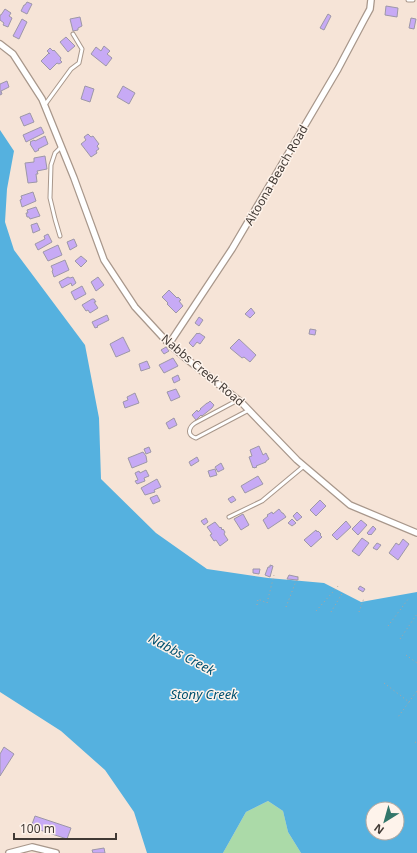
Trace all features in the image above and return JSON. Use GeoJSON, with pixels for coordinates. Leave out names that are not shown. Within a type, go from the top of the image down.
{"type":"FeatureCollection","features":[{"type":"Feature","properties":{"kind":"street","name":"Altoona Beach Road"},"geometry":{"type":"LineString","coordinates":[[169,344],[232,249],[338,70],[370,9],[371,0]]}},
{"type":"Feature","properties":{"kind":"street","name":"Nabbs Creek Road"},"geometry":{"type":"LineString","coordinates":[[0,44],[13,54],[42,99],[74,178],[104,260],[135,307],[169,344],[238,400],[297,460],[350,505],[417,532]]}},
{"type":"Feature","properties":{"kind":"street"},"geometry":{"type":"LineString","coordinates":[[9,853],[32,847],[56,853]]}},
{"type":"Feature","properties":{"kind":"lane"},"geometry":{"type":"LineString","coordinates":[[408,0],[413,0]]}},
{"type":"Feature","properties":{"kind":"lane"},"geometry":{"type":"LineString","coordinates":[[44,106],[71,69],[79,63],[82,49],[73,34]]}},
{"type":"Feature","properties":{"kind":"lane"},"geometry":{"type":"LineString","coordinates":[[60,236],[50,198],[51,165],[55,153],[61,147]]}},
{"type":"Feature","properties":{"kind":"lane"},"geometry":{"type":"LineString","coordinates":[[238,400],[195,423],[191,426],[190,434],[196,438],[249,410]]}},
{"type":"Feature","properties":{"kind":"lane"},"geometry":{"type":"LineString","coordinates":[[229,516],[262,500],[304,466]]}},
{"type":"Feature","properties":{"kind":"path"},"geometry":{"type":"LineString","coordinates":[[257,605],[258,599],[268,603],[274,576]]}},
{"type":"Feature","properties":{"kind":"path"},"geometry":{"type":"LineString","coordinates":[[286,607],[298,576]]}},
{"type":"Feature","properties":{"kind":"path"},"geometry":{"type":"LineString","coordinates":[[316,611],[339,585]]}},
{"type":"Feature","properties":{"kind":"path"},"geometry":{"type":"LineString","coordinates":[[331,612],[342,592]]}},
{"type":"Feature","properties":{"kind":"path"},"geometry":{"type":"LineString","coordinates":[[359,612],[364,598]]}},
{"type":"Feature","properties":{"kind":"path"},"geometry":{"type":"LineString","coordinates":[[388,626],[409,598]]}},
{"type":"Feature","properties":{"kind":"path"},"geometry":{"type":"LineString","coordinates":[[400,639],[417,614]]}},
{"type":"Feature","properties":{"kind":"path"},"geometry":{"type":"LineString","coordinates":[[406,655],[417,663]]}},
{"type":"Feature","properties":{"kind":"path"},"geometry":{"type":"LineString","coordinates":[[384,683],[409,702]]}},
{"type":"Feature","properties":{"kind":"path"},"geometry":{"type":"LineString","coordinates":[[398,717],[417,692]]}},
{"type":"Feature","properties":{"kind":"green space"},"geometry":{"type":"Polygon","coordinates":[[[268,801],[283,811],[288,832],[301,853],[223,853],[246,812],[268,801]]]}},
{"type":"Feature","properties":{"kind":"water","name":"Stony Creek"},"geometry":{"type":"Polygon","coordinates":[[[0,130],[14,151],[7,189],[5,222],[14,250],[85,345],[99,418],[101,479],[156,533],[207,569],[268,578],[324,583],[361,602],[417,592],[417,853],[301,853],[288,832],[283,811],[268,801],[246,812],[223,853],[147,853],[134,812],[105,770],[61,731],[0,692],[0,130]]]}},
{"type":"Feature","properties":{"kind":"building"},"geometry":{"type":"Polygon","coordinates":[[[27,2],[32,4],[27,14],[21,11],[27,2]]]}},
{"type":"Feature","properties":{"kind":"building"},"geometry":{"type":"Polygon","coordinates":[[[386,6],[398,8],[397,17],[385,15],[386,6]]]}},
{"type":"Feature","properties":{"kind":"building"},"geometry":{"type":"Polygon","coordinates":[[[5,9],[11,13],[9,16],[12,18],[8,27],[3,25],[4,23],[0,20],[0,15],[5,9]]]}},
{"type":"Feature","properties":{"kind":"building"},"geometry":{"type":"Polygon","coordinates":[[[328,14],[331,16],[324,30],[320,28],[328,14]]]}},
{"type":"Feature","properties":{"kind":"building"},"geometry":{"type":"Polygon","coordinates":[[[80,17],[82,26],[78,28],[78,30],[73,31],[70,19],[80,17]]]}},
{"type":"Feature","properties":{"kind":"building"},"geometry":{"type":"Polygon","coordinates":[[[411,18],[416,19],[414,29],[409,28],[411,18]]]}},
{"type":"Feature","properties":{"kind":"building"},"geometry":{"type":"Polygon","coordinates":[[[22,19],[27,22],[19,39],[13,36],[22,19]]]}},
{"type":"Feature","properties":{"kind":"building"},"geometry":{"type":"Polygon","coordinates":[[[66,37],[75,46],[68,52],[60,42],[66,37]]]}},
{"type":"Feature","properties":{"kind":"building"},"geometry":{"type":"Polygon","coordinates":[[[104,46],[110,51],[107,54],[112,58],[106,66],[91,54],[96,47],[101,51],[104,46]]]}},
{"type":"Feature","properties":{"kind":"building"},"geometry":{"type":"Polygon","coordinates":[[[50,48],[53,51],[54,50],[61,58],[60,60],[62,62],[59,64],[57,63],[50,70],[41,61],[49,53],[47,51],[50,48]]]}},
{"type":"Feature","properties":{"kind":"building"},"geometry":{"type":"Polygon","coordinates":[[[7,81],[9,87],[1,91],[2,94],[0,95],[0,84],[7,81]]]}},
{"type":"Feature","properties":{"kind":"building"},"geometry":{"type":"Polygon","coordinates":[[[85,86],[94,89],[90,102],[81,99],[85,86]]]}},
{"type":"Feature","properties":{"kind":"building"},"geometry":{"type":"Polygon","coordinates":[[[123,86],[135,93],[129,104],[117,97],[123,86]]]}},
{"type":"Feature","properties":{"kind":"building"},"geometry":{"type":"Polygon","coordinates":[[[30,113],[34,122],[24,126],[20,117],[30,113]]]}},
{"type":"Feature","properties":{"kind":"building"},"geometry":{"type":"Polygon","coordinates":[[[41,127],[44,133],[26,142],[23,135],[41,127]]]}},
{"type":"Feature","properties":{"kind":"building"},"geometry":{"type":"Polygon","coordinates":[[[88,134],[91,137],[93,136],[99,144],[97,146],[99,149],[96,151],[97,153],[91,157],[81,144],[86,140],[84,137],[88,134]]]}},
{"type":"Feature","properties":{"kind":"building"},"geometry":{"type":"Polygon","coordinates":[[[45,136],[48,144],[35,152],[30,142],[45,136]]]}},
{"type":"Feature","properties":{"kind":"building"},"geometry":{"type":"Polygon","coordinates":[[[45,156],[47,169],[37,171],[37,182],[28,183],[25,163],[34,162],[34,158],[45,156]]]}},
{"type":"Feature","properties":{"kind":"building"},"geometry":{"type":"Polygon","coordinates":[[[33,192],[36,201],[22,207],[20,200],[22,199],[21,196],[33,192]]]}},
{"type":"Feature","properties":{"kind":"building"},"geometry":{"type":"Polygon","coordinates":[[[36,207],[40,216],[30,219],[27,217],[27,210],[36,207]]]}},
{"type":"Feature","properties":{"kind":"building"},"geometry":{"type":"Polygon","coordinates":[[[37,223],[40,230],[33,233],[31,225],[37,223]]]}},
{"type":"Feature","properties":{"kind":"building"},"geometry":{"type":"Polygon","coordinates":[[[48,234],[52,242],[38,250],[35,244],[45,239],[44,236],[48,234]]]}},
{"type":"Feature","properties":{"kind":"building"},"geometry":{"type":"Polygon","coordinates":[[[74,239],[77,246],[70,250],[67,242],[74,239]]]}},
{"type":"Feature","properties":{"kind":"building"},"geometry":{"type":"Polygon","coordinates":[[[58,245],[62,255],[48,261],[43,252],[58,245]]]}},
{"type":"Feature","properties":{"kind":"building"},"geometry":{"type":"Polygon","coordinates":[[[81,256],[87,261],[81,267],[75,261],[81,256]]]}},
{"type":"Feature","properties":{"kind":"building"},"geometry":{"type":"Polygon","coordinates":[[[65,260],[69,270],[54,277],[51,266],[65,260]]]}},
{"type":"Feature","properties":{"kind":"building"},"geometry":{"type":"Polygon","coordinates":[[[68,277],[73,277],[76,283],[72,286],[71,283],[62,288],[59,282],[68,277]]]}},
{"type":"Feature","properties":{"kind":"building"},"geometry":{"type":"Polygon","coordinates":[[[98,277],[104,285],[96,291],[91,282],[98,277]]]}},
{"type":"Feature","properties":{"kind":"building"},"geometry":{"type":"Polygon","coordinates":[[[82,286],[86,294],[75,300],[71,292],[82,286]]]}},
{"type":"Feature","properties":{"kind":"building"},"geometry":{"type":"Polygon","coordinates":[[[169,290],[181,300],[179,301],[183,306],[176,313],[162,297],[169,290]]]}},
{"type":"Feature","properties":{"kind":"building"},"geometry":{"type":"Polygon","coordinates":[[[92,299],[96,302],[94,302],[98,308],[90,313],[88,310],[86,311],[82,305],[92,299]]]}},
{"type":"Feature","properties":{"kind":"building"},"geometry":{"type":"Polygon","coordinates":[[[251,308],[255,313],[250,318],[245,314],[251,308]]]}},
{"type":"Feature","properties":{"kind":"building"},"geometry":{"type":"Polygon","coordinates":[[[107,315],[109,320],[95,328],[92,322],[107,315]]]}},
{"type":"Feature","properties":{"kind":"building"},"geometry":{"type":"Polygon","coordinates":[[[199,317],[203,320],[199,326],[195,323],[199,317]]]}},
{"type":"Feature","properties":{"kind":"building"},"geometry":{"type":"Polygon","coordinates":[[[310,329],[316,330],[315,335],[309,334],[310,329]]]}},
{"type":"Feature","properties":{"kind":"building"},"geometry":{"type":"Polygon","coordinates":[[[197,333],[205,337],[200,344],[197,342],[193,347],[189,343],[197,333]]]}},
{"type":"Feature","properties":{"kind":"building"},"geometry":{"type":"Polygon","coordinates":[[[123,337],[130,351],[116,357],[110,344],[123,337]]]}},
{"type":"Feature","properties":{"kind":"building"},"geometry":{"type":"Polygon","coordinates":[[[239,339],[256,355],[250,362],[244,357],[242,358],[230,348],[239,339]]]}},
{"type":"Feature","properties":{"kind":"building"},"geometry":{"type":"Polygon","coordinates":[[[166,347],[169,351],[164,354],[161,350],[166,347]]]}},
{"type":"Feature","properties":{"kind":"building"},"geometry":{"type":"Polygon","coordinates":[[[173,358],[178,366],[164,373],[159,365],[173,358]]]}},
{"type":"Feature","properties":{"kind":"building"},"geometry":{"type":"Polygon","coordinates":[[[147,361],[150,368],[141,371],[139,364],[147,361]]]}},
{"type":"Feature","properties":{"kind":"building"},"geometry":{"type":"Polygon","coordinates":[[[178,375],[180,380],[174,383],[172,378],[178,375]]]}},
{"type":"Feature","properties":{"kind":"building"},"geometry":{"type":"Polygon","coordinates":[[[176,389],[180,397],[171,401],[167,392],[176,389]]]}},
{"type":"Feature","properties":{"kind":"building"},"geometry":{"type":"Polygon","coordinates":[[[135,393],[139,403],[125,408],[123,402],[128,400],[127,397],[135,393]]]}},
{"type":"Feature","properties":{"kind":"building"},"geometry":{"type":"Polygon","coordinates":[[[210,401],[214,405],[212,408],[196,420],[192,415],[197,410],[198,412],[210,401]]]}},
{"type":"Feature","properties":{"kind":"building"},"geometry":{"type":"Polygon","coordinates":[[[174,418],[177,425],[169,429],[166,423],[174,418]]]}},
{"type":"Feature","properties":{"kind":"building"},"geometry":{"type":"Polygon","coordinates":[[[259,446],[263,455],[266,453],[269,459],[253,468],[249,457],[252,456],[250,450],[259,446]]]}},
{"type":"Feature","properties":{"kind":"building"},"geometry":{"type":"Polygon","coordinates":[[[149,447],[151,452],[146,454],[144,449],[149,447]]]}},
{"type":"Feature","properties":{"kind":"building"},"geometry":{"type":"Polygon","coordinates":[[[143,452],[146,456],[147,462],[132,468],[128,458],[143,452]]]}},
{"type":"Feature","properties":{"kind":"building"},"geometry":{"type":"Polygon","coordinates":[[[197,457],[199,461],[191,466],[189,462],[197,457]]]}},
{"type":"Feature","properties":{"kind":"building"},"geometry":{"type":"Polygon","coordinates":[[[221,463],[224,469],[218,472],[215,467],[221,463]]]}},
{"type":"Feature","properties":{"kind":"building"},"geometry":{"type":"Polygon","coordinates":[[[215,469],[217,475],[210,477],[208,471],[215,469]]]}},
{"type":"Feature","properties":{"kind":"building"},"geometry":{"type":"Polygon","coordinates":[[[146,470],[149,476],[144,478],[145,481],[137,484],[135,481],[138,480],[135,473],[139,471],[140,473],[146,470]]]}},
{"type":"Feature","properties":{"kind":"building"},"geometry":{"type":"Polygon","coordinates":[[[258,476],[263,484],[245,493],[241,486],[258,476]]]}},
{"type":"Feature","properties":{"kind":"building"},"geometry":{"type":"Polygon","coordinates":[[[157,479],[161,487],[154,490],[155,492],[145,495],[141,488],[157,479]]]}},
{"type":"Feature","properties":{"kind":"building"},"geometry":{"type":"Polygon","coordinates":[[[157,495],[160,501],[153,504],[150,498],[157,495]]]}},
{"type":"Feature","properties":{"kind":"building"},"geometry":{"type":"Polygon","coordinates":[[[233,496],[236,500],[231,503],[228,499],[233,496]]]}},
{"type":"Feature","properties":{"kind":"building"},"geometry":{"type":"Polygon","coordinates":[[[320,500],[326,506],[316,516],[310,510],[320,500]]]}},
{"type":"Feature","properties":{"kind":"building"},"geometry":{"type":"Polygon","coordinates":[[[279,509],[286,517],[268,529],[263,520],[268,516],[267,515],[272,512],[273,514],[279,509]]]}},
{"type":"Feature","properties":{"kind":"building"},"geometry":{"type":"Polygon","coordinates":[[[297,512],[302,517],[297,521],[293,516],[297,512]]]}},
{"type":"Feature","properties":{"kind":"building"},"geometry":{"type":"Polygon","coordinates":[[[243,514],[249,525],[241,530],[234,519],[243,514]]]}},
{"type":"Feature","properties":{"kind":"building"},"geometry":{"type":"Polygon","coordinates":[[[206,518],[208,522],[204,525],[201,521],[206,518]]]}},
{"type":"Feature","properties":{"kind":"building"},"geometry":{"type":"Polygon","coordinates":[[[292,519],[296,523],[292,526],[288,523],[292,519]]]}},
{"type":"Feature","properties":{"kind":"building"},"geometry":{"type":"Polygon","coordinates":[[[361,520],[367,525],[358,535],[352,529],[361,520]]]}},
{"type":"Feature","properties":{"kind":"building"},"geometry":{"type":"Polygon","coordinates":[[[346,521],[351,527],[337,540],[332,535],[346,521]]]}},
{"type":"Feature","properties":{"kind":"building"},"geometry":{"type":"Polygon","coordinates":[[[215,522],[220,528],[221,527],[222,530],[223,529],[228,540],[220,546],[216,540],[214,541],[210,535],[212,534],[207,527],[215,522]]]}},
{"type":"Feature","properties":{"kind":"building"},"geometry":{"type":"Polygon","coordinates":[[[373,526],[376,529],[371,535],[369,535],[367,533],[373,526]]]}},
{"type":"Feature","properties":{"kind":"building"},"geometry":{"type":"Polygon","coordinates":[[[316,530],[322,537],[311,547],[304,540],[316,530]]]}},
{"type":"Feature","properties":{"kind":"building"},"geometry":{"type":"Polygon","coordinates":[[[362,538],[369,543],[359,556],[352,551],[362,538]]]}},
{"type":"Feature","properties":{"kind":"building"},"geometry":{"type":"Polygon","coordinates":[[[403,539],[409,544],[398,560],[389,553],[396,543],[399,545],[403,539]]]}},
{"type":"Feature","properties":{"kind":"building"},"geometry":{"type":"Polygon","coordinates":[[[377,543],[381,545],[377,550],[373,548],[377,543]]]}},
{"type":"Feature","properties":{"kind":"building"},"geometry":{"type":"Polygon","coordinates":[[[270,565],[273,566],[270,577],[265,575],[270,565]]]}},
{"type":"Feature","properties":{"kind":"building"},"geometry":{"type":"Polygon","coordinates":[[[253,569],[260,569],[259,574],[253,573],[253,569]]]}},
{"type":"Feature","properties":{"kind":"building"},"geometry":{"type":"Polygon","coordinates":[[[289,575],[298,577],[298,580],[287,579],[289,575]]]}},
{"type":"Feature","properties":{"kind":"building"},"geometry":{"type":"Polygon","coordinates":[[[360,586],[365,589],[363,592],[358,589],[360,586]]]}},
{"type":"Feature","properties":{"kind":"building"},"geometry":{"type":"Polygon","coordinates":[[[4,747],[14,754],[0,776],[0,754],[4,747]]]}},
{"type":"Feature","properties":{"kind":"building"},"geometry":{"type":"Polygon","coordinates":[[[35,816],[71,828],[67,839],[31,827],[35,816]]]}},
{"type":"Feature","properties":{"kind":"building"},"geometry":{"type":"Polygon","coordinates":[[[104,848],[105,853],[93,853],[92,850],[104,848]]]}},
{"type":"Feature","properties":{"kind":"water label","name":"Nabbs Creek"},"geometry":{"type":"Point","coordinates":[182,654]}}]}
